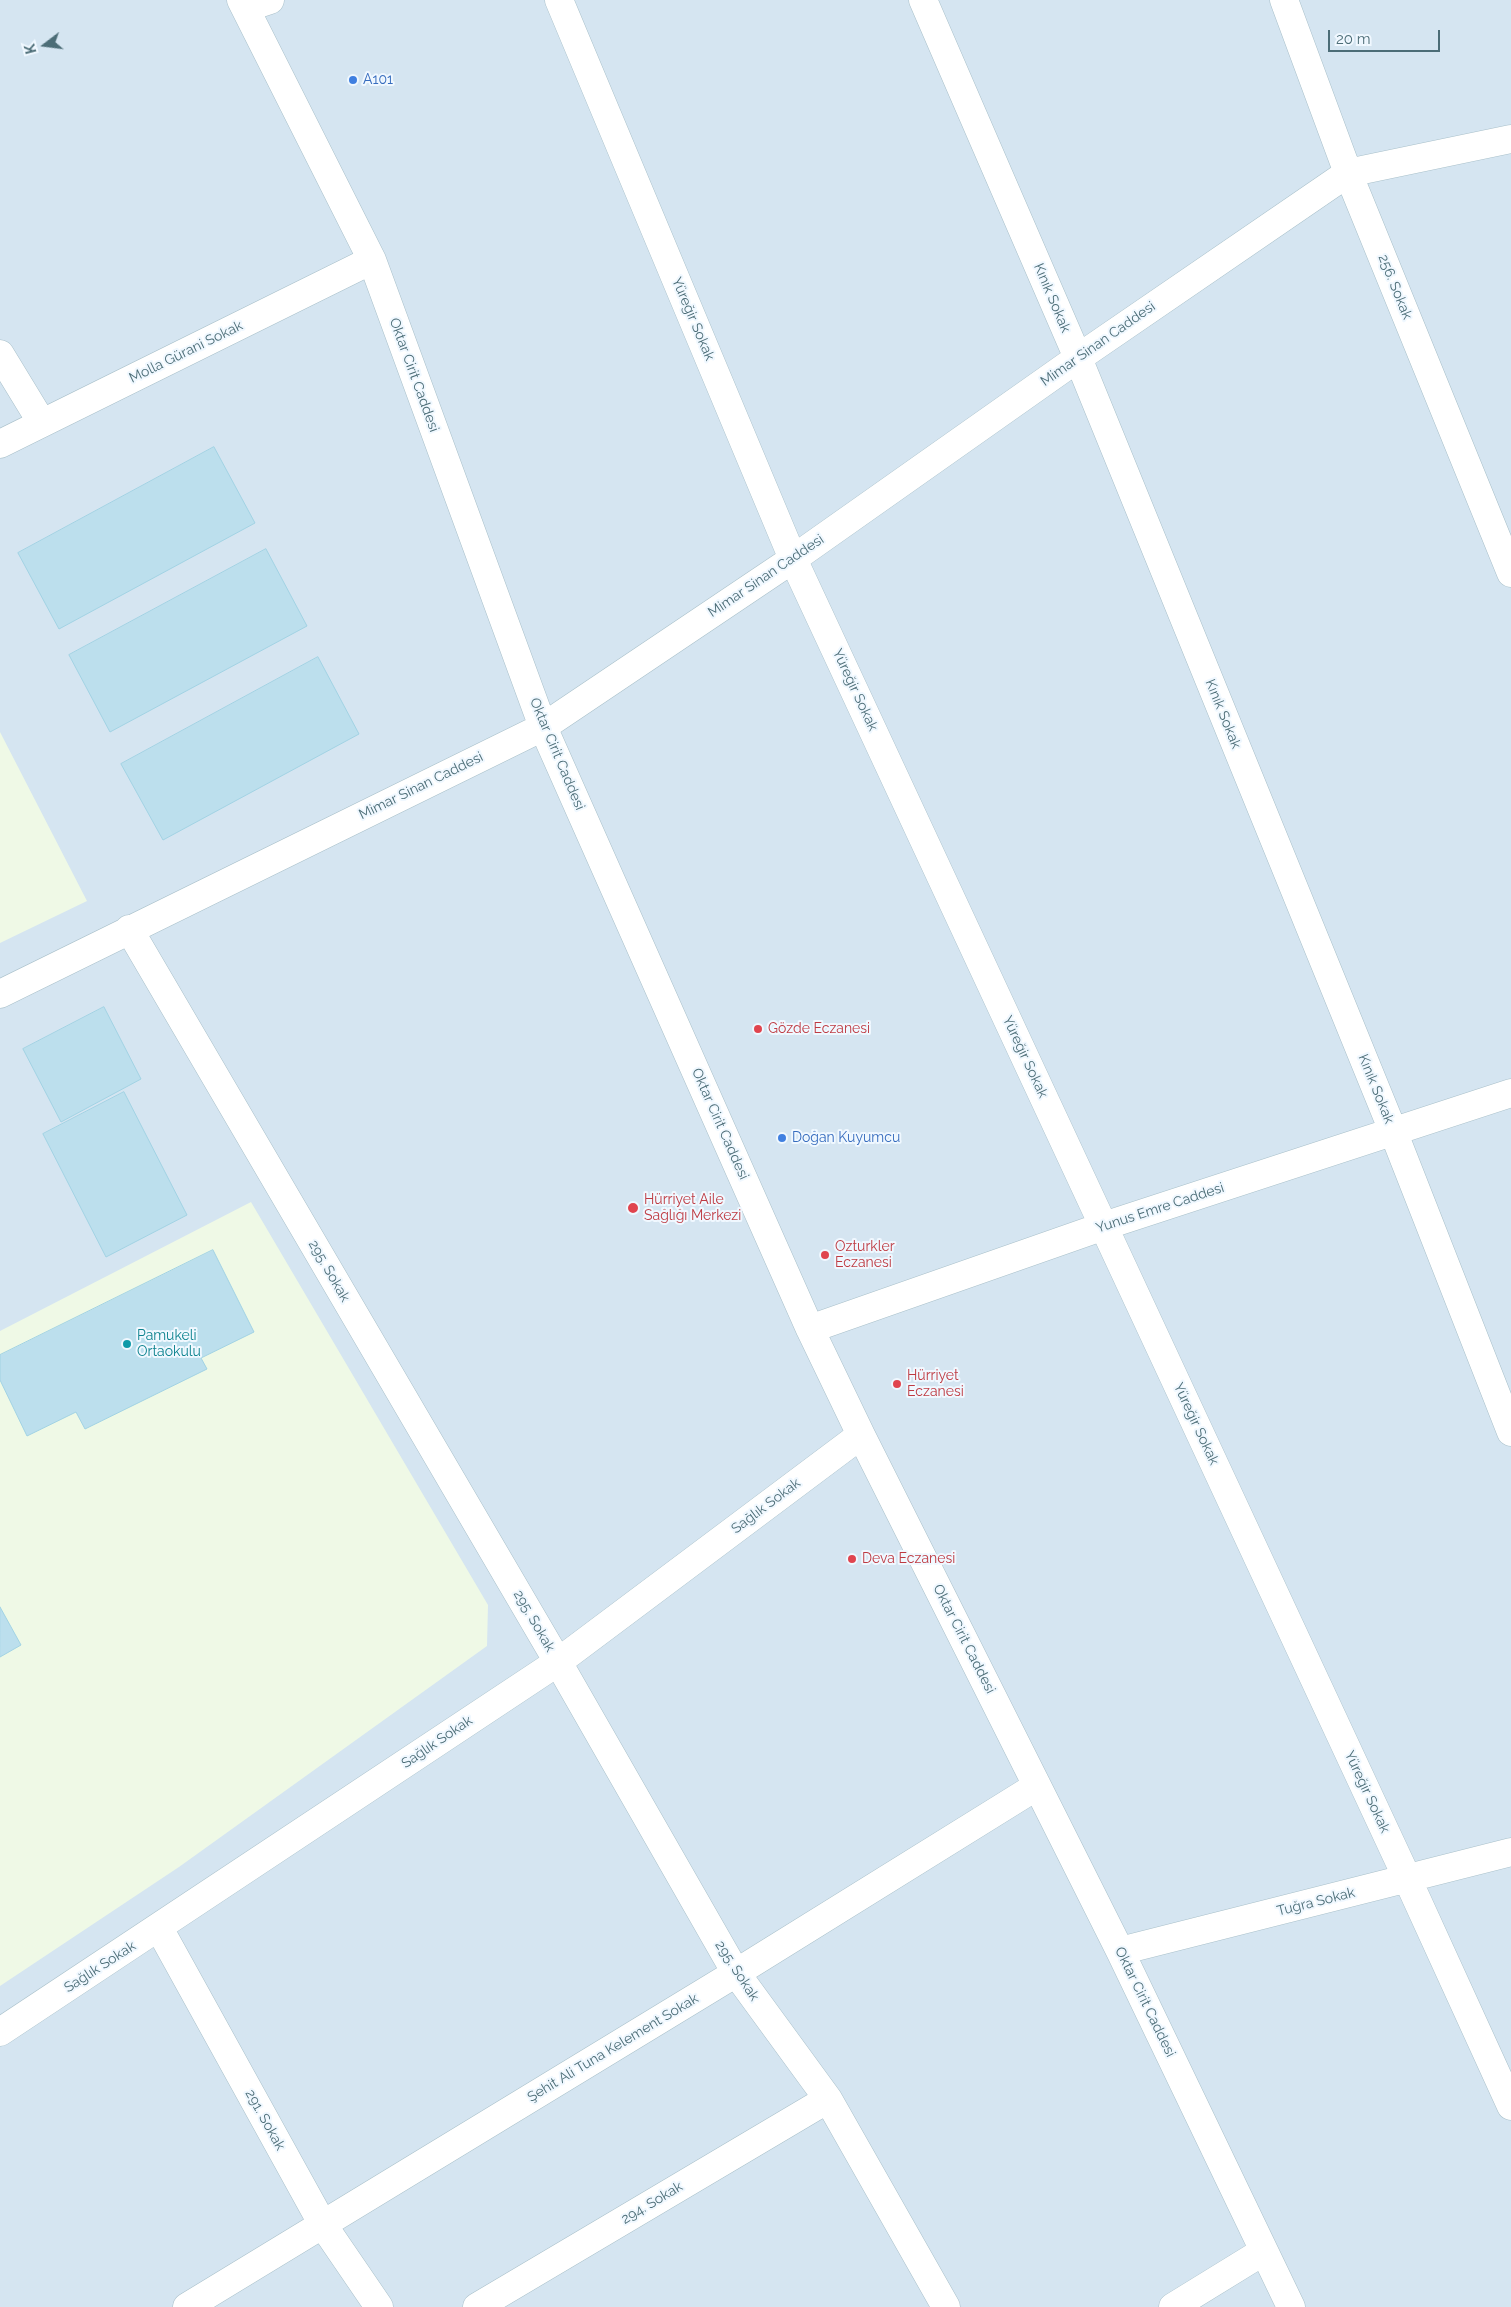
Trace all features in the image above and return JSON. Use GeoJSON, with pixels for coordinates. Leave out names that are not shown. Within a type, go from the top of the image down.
{"type":"FeatureCollection","features":[{"type":"Feature","properties":{"kind":"street","name":"Yüreğir Sokak"},"geometry":{"type":"LineString","coordinates":[[558,0],[793,559],[1408,1878],[1511,2106]]}},
{"type":"Feature","properties":{"kind":"street","name":"Kınık Sokak"},"geometry":{"type":"LineString","coordinates":[[923,0],[1078,358],[1393,1130],[1511,1432]]}},
{"type":"Feature","properties":{"kind":"street","name":"256. Sokak"},"geometry":{"type":"LineString","coordinates":[[1284,0],[1348,173],[1511,573]]}},
{"type":"Feature","properties":{"kind":"street","name":"Oktar Cirit Caddesi"},"geometry":{"type":"LineString","coordinates":[[252,3],[372,260],[544,727],[810,1329],[861,1435],[1120,1951],[1291,2307]]}},
{"type":"Feature","properties":{"kind":"street","name":"Mimar Sinan Caddesi"},"geometry":{"type":"LineString","coordinates":[[0,994],[544,727],[793,559],[1078,358],[1348,173],[1511,139]]}},
{"type":"Feature","properties":{"kind":"street","name":"Molla Gürani Sokak"},"geometry":{"type":"LineString","coordinates":[[0,444],[372,260]]}},
{"type":"Feature","properties":{"kind":"street"},"geometry":{"type":"LineString","coordinates":[[0,354],[42,423]]}},
{"type":"Feature","properties":{"kind":"street","name":"295. Sokak"},"geometry":{"type":"LineString","coordinates":[[130,929],[558,1662],[736,1973],[828,2099],[946,2307]]}},
{"type":"Feature","properties":{"kind":"street","name":"Yunus Emre Caddesi"},"geometry":{"type":"LineString","coordinates":[[810,1329],[1104,1226],[1511,1093]]}},
{"type":"Feature","properties":{"kind":"street","name":"Sağlık Sokak"},"geometry":{"type":"LineString","coordinates":[[0,2032],[558,1662],[861,1435]]}},
{"type":"Feature","properties":{"kind":"street","name":"Şehit Ali Tuna Kelement Sokak"},"geometry":{"type":"LineString","coordinates":[[187,2307],[736,1973],[1037,1786]]}},
{"type":"Feature","properties":{"kind":"street","name":"Tuğra Sokak"},"geometry":{"type":"LineString","coordinates":[[1120,1951],[1511,1852]]}},
{"type":"Feature","properties":{"kind":"street","name":"291. Sokak"},"geometry":{"type":"LineString","coordinates":[[159,1928],[323,2225],[379,2307]]}},
{"type":"Feature","properties":{"kind":"street","name":"294. Sokak"},"geometry":{"type":"LineString","coordinates":[[477,2307],[828,2099]]}},
{"type":"Feature","properties":{"kind":"street"},"geometry":{"type":"LineString","coordinates":[[1173,2307],[1264,2251]]}},
{"type":"Feature","properties":{"kind":"shaded area"},"geometry":{"type":"Polygon","coordinates":[[[0,0],[1511,0],[1511,2307],[0,2307],[0,0]]]}},
{"type":"Feature","properties":{"kind":"shaded area"},"geometry":{"type":"Polygon","coordinates":[[[0,732],[87,901],[0,943],[0,732]]]}},
{"type":"Feature","properties":{"kind":"shaded area"},"geometry":{"type":"Polygon","coordinates":[[[251,1202],[488,1605],[487,1646],[179,1867],[0,1986],[0,1331],[251,1202]]]}},
{"type":"Feature","properties":{"kind":"building"},"geometry":{"type":"Polygon","coordinates":[[[214,447],[255,523],[59,629],[18,553],[214,447]]]}},
{"type":"Feature","properties":{"kind":"building"},"geometry":{"type":"Polygon","coordinates":[[[266,549],[307,626],[110,732],[69,655],[266,549]]]}},
{"type":"Feature","properties":{"kind":"building"},"geometry":{"type":"Polygon","coordinates":[[[318,657],[359,734],[163,840],[121,764],[318,657]]]}},
{"type":"Feature","properties":{"kind":"building"},"geometry":{"type":"Polygon","coordinates":[[[104,1007],[141,1079],[61,1122],[23,1049],[104,1007]]]}},
{"type":"Feature","properties":{"kind":"building"},"geometry":{"type":"Polygon","coordinates":[[[124,1092],[187,1215],[106,1257],[43,1134],[124,1092]]]}},
{"type":"Feature","properties":{"kind":"building","name":"Pamukeli Ortaokulu"},"geometry":{"type":"Polygon","coordinates":[[[213,1250],[254,1332],[201,1358],[207,1369],[85,1429],[76,1412],[27,1436],[0,1380],[0,1355],[213,1250]]]}},
{"type":"Feature","properties":{"kind":"building"},"geometry":{"type":"Polygon","coordinates":[[[0,1607],[21,1645],[0,1657],[0,1607]]]}},
{"type":"Feature","properties":{"kind":"place","name":"A101"},"geometry":{"type":"Point","coordinates":[353,80]}},
{"type":"Feature","properties":{"kind":"place","name":"Gözde Eczanesi"},"geometry":{"type":"Point","coordinates":[758,1029]}},
{"type":"Feature","properties":{"kind":"place","name":"Doğan Kuyumcu"},"geometry":{"type":"Point","coordinates":[782,1138]}},
{"type":"Feature","properties":{"kind":"place","name":"Hürriyet Aile Sağlığı Merkezi"},"geometry":{"type":"Point","coordinates":[633,1208]}},
{"type":"Feature","properties":{"kind":"place","name":"Ozturkler Eczanesi"},"geometry":{"type":"Point","coordinates":[825,1255]}},
{"type":"Feature","properties":{"kind":"place","name":"Pamukeli Ortaokulu"},"geometry":{"type":"Point","coordinates":[127,1344]}},
{"type":"Feature","properties":{"kind":"place","name":"Hürriyet Eczanesi"},"geometry":{"type":"Point","coordinates":[897,1384]}},
{"type":"Feature","properties":{"kind":"place","name":"Deva Eczanesi"},"geometry":{"type":"Point","coordinates":[852,1559]}}]}
